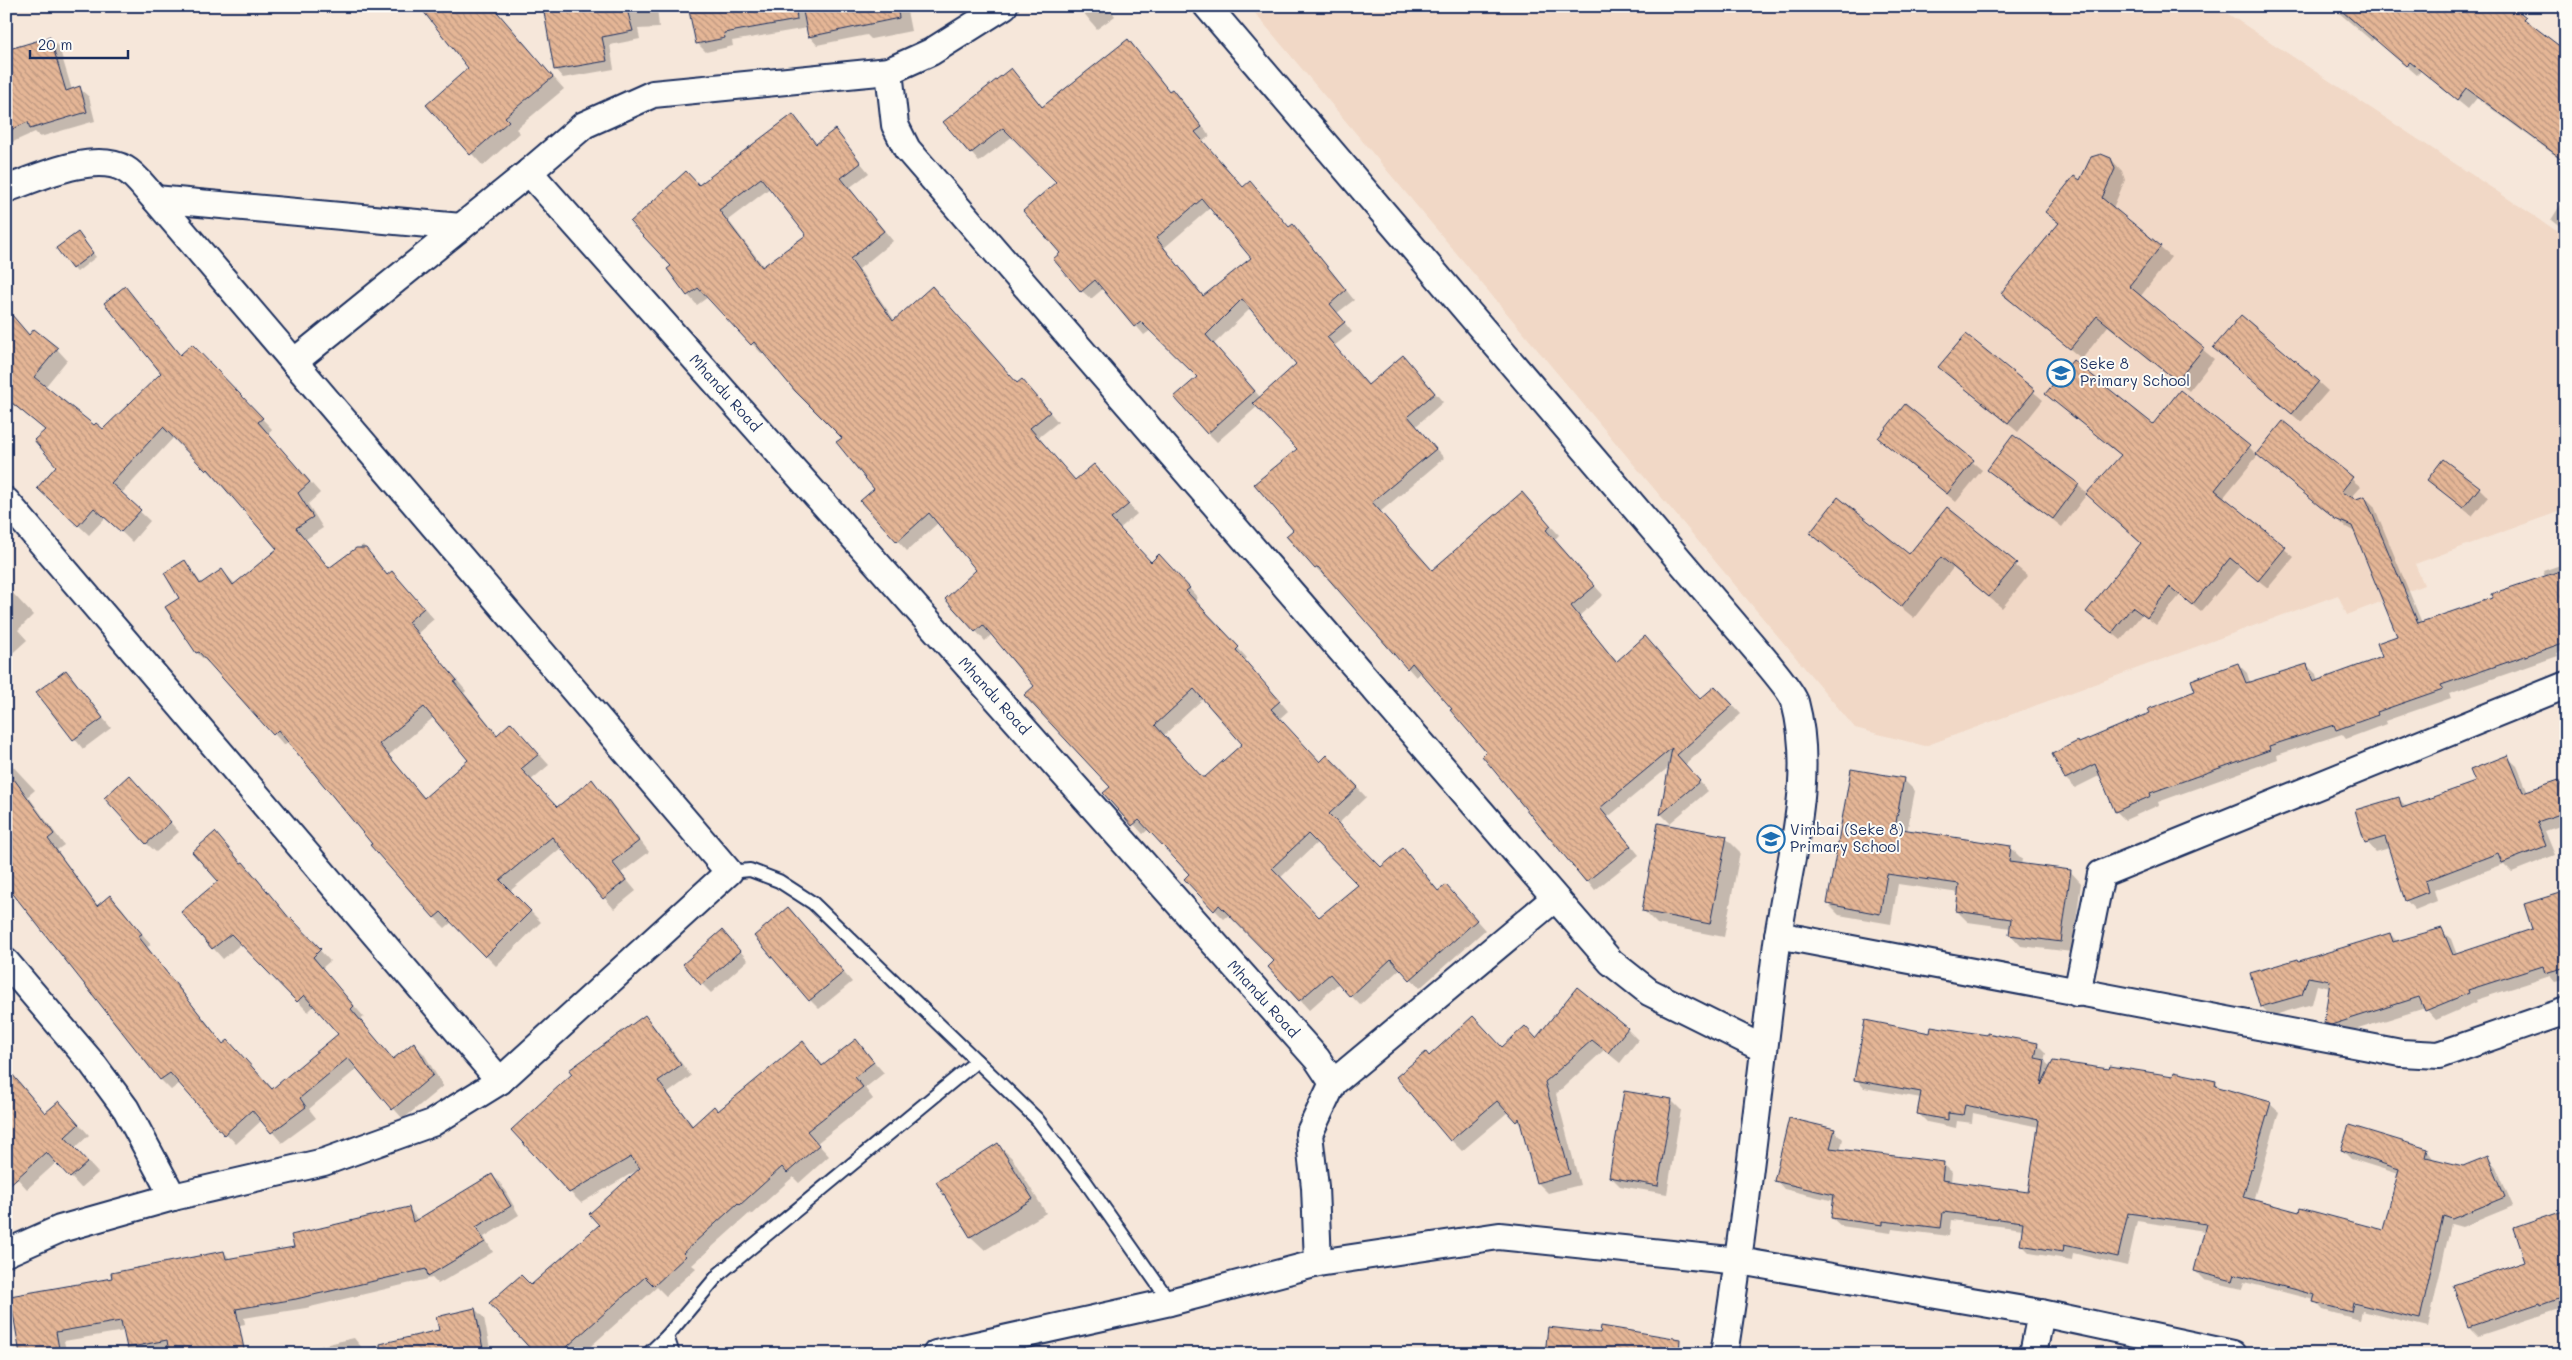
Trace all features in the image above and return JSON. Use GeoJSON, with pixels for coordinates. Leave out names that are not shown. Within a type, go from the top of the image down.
{"type":"FeatureCollection","features":[{"type":"Feature","properties":{"kind":"street"},"geometry":{"type":"LineString","coordinates":[[294,362],[462,227],[584,125],[653,94],[889,71],[931,52],[1004,6]]}},
{"type":"Feature","properties":{"kind":"street"},"geometry":{"type":"LineString","coordinates":[[1207,6],[1734,624],[1795,699],[1801,739],[1803,783],[1778,935],[1739,1261],[1724,1354]]}},
{"type":"Feature","properties":{"kind":"street"},"geometry":{"type":"LineString","coordinates":[[889,71],[895,125],[908,149],[1611,962],[1649,992],[1764,1048]]}},
{"type":"Feature","properties":{"kind":"street"},"geometry":{"type":"LineString","coordinates":[[6,189],[72,166],[99,163],[125,168],[155,199],[729,872],[500,1081],[432,1123],[324,1162],[173,1197],[60,1228],[6,1253]]}},
{"type":"Feature","properties":{"kind":"street","name":"Mhandu Road"},"geometry":{"type":"LineString","coordinates":[[529,172],[1317,1059],[1332,1083]]}},
{"type":"Feature","properties":{"kind":"street"},"geometry":{"type":"LineString","coordinates":[[155,199],[462,227]]}},
{"type":"Feature","properties":{"kind":"street"},"geometry":{"type":"LineString","coordinates":[[6,501],[500,1081]]}},
{"type":"Feature","properties":{"kind":"street"},"geometry":{"type":"LineString","coordinates":[[2077,993],[2101,874],[2566,685]]}},
{"type":"Feature","properties":{"kind":"street"},"geometry":{"type":"LineString","coordinates":[[1318,1263],[1315,1187],[1309,1134],[1332,1083],[1555,898]]}},
{"type":"Feature","properties":{"kind":"street"},"geometry":{"type":"LineString","coordinates":[[1778,935],[2401,1053],[2439,1055],[2566,1010]]}},
{"type":"Feature","properties":{"kind":"street"},"geometry":{"type":"LineString","coordinates":[[6,962],[92,1063],[126,1109],[173,1197]]}},
{"type":"Feature","properties":{"kind":"street"},"geometry":{"type":"LineString","coordinates":[[936,1354],[1170,1302],[1318,1263],[1499,1236],[1739,1261],[2041,1313],[2233,1354]]}},
{"type":"Feature","properties":{"kind":"street"},"geometry":{"type":"LineString","coordinates":[[2033,1354],[2041,1313]]}},
{"type":"Feature","properties":{"kind":"lane"},"geometry":{"type":"LineString","coordinates":[[729,872],[750,870],[779,881],[813,903],[1036,1118],[1084,1181],[1170,1302]]}},
{"type":"Feature","properties":{"kind":"lane"},"geometry":{"type":"LineString","coordinates":[[648,1354],[667,1336],[719,1274],[976,1061]]}},
{"type":"Feature","properties":{"kind":"lane"},"geometry":{"type":"LineString","coordinates":[[667,1336],[673,1354]]}},
{"type":"Feature","properties":{"kind":"shaded area","name":"Seke 8 Primary School"},"geometry":{"type":"Polygon","coordinates":[[[1249,6],[2216,6],[2566,237],[2566,509],[2415,564],[2424,585],[2347,615],[2338,595],[1925,746],[1855,728],[1249,6]]]}},
{"type":"Feature","properties":{"kind":"building"},"geometry":{"type":"Polygon","coordinates":[[[419,6],[492,6],[553,77],[505,117],[509,121],[470,155],[426,105],[468,68],[419,6]]]}},
{"type":"Feature","properties":{"kind":"building"},"geometry":{"type":"Polygon","coordinates":[[[577,6],[626,6],[633,31],[602,37],[607,61],[554,70],[544,12],[577,6]]]}},
{"type":"Feature","properties":{"kind":"building"},"geometry":{"type":"Polygon","coordinates":[[[688,6],[796,6],[797,20],[724,33],[725,38],[696,44],[688,6]]]}},
{"type":"Feature","properties":{"kind":"building"},"geometry":{"type":"Polygon","coordinates":[[[802,6],[897,6],[899,18],[808,37],[802,6]]]}},
{"type":"Feature","properties":{"kind":"building"},"geometry":{"type":"Polygon","coordinates":[[[2336,6],[2512,6],[2526,17],[2524,19],[2566,51],[2566,162],[2466,88],[2457,100],[2410,62],[2406,66],[2336,6]]]}},
{"type":"Feature","properties":{"kind":"building"},"geometry":{"type":"Polygon","coordinates":[[[50,37],[66,91],[80,86],[87,112],[30,129],[28,122],[6,132],[6,50],[50,37]]]}},
{"type":"Feature","properties":{"kind":"building"},"geometry":{"type":"Polygon","coordinates":[[[1128,39],[1169,91],[1172,89],[1202,127],[1195,132],[1243,187],[1250,181],[1289,227],[1293,224],[1346,290],[1330,304],[1345,322],[1327,337],[1368,385],[1403,355],[1435,393],[1408,416],[1436,449],[1372,502],[1432,570],[1522,492],[1551,526],[1546,530],[1595,586],[1571,606],[1616,662],[1645,636],[1700,699],[1715,686],[1733,705],[1677,755],[1700,781],[1660,815],[1672,748],[1600,808],[1631,846],[1586,882],[1482,756],[1486,752],[1450,710],[1452,709],[1412,663],[1407,669],[1318,567],[1315,569],[1286,536],[1293,530],[1254,484],[1297,449],[1253,403],[1296,364],[1242,299],[1206,335],[1255,391],[1207,434],[1174,397],[1197,377],[1141,322],[1134,327],[1095,280],[1081,292],[1053,259],[1060,253],[1023,211],[1056,182],[1003,128],[970,154],[943,122],[1011,68],[1042,107],[1128,39]],[[1202,199],[1156,238],[1203,296],[1251,258],[1202,199]]]}},
{"type":"Feature","properties":{"kind":"building"},"geometry":{"type":"Polygon","coordinates":[[[793,114],[816,144],[835,129],[861,163],[841,178],[884,231],[850,259],[893,321],[932,286],[1017,383],[1022,379],[1050,412],[1030,428],[1075,480],[1094,464],[1129,504],[1111,519],[1151,562],[1159,554],[1190,588],[1186,591],[1239,647],[1236,650],[1280,701],[1271,709],[1320,762],[1327,755],[1358,787],[1329,814],[1381,867],[1403,848],[1438,891],[1446,885],[1477,920],[1410,980],[1391,959],[1350,997],[1330,974],[1299,1001],[1268,967],[1274,961],[1219,905],[1214,911],[1184,879],[1189,874],[1139,820],[1132,826],[1103,793],[1110,787],[1024,695],[1034,686],[983,625],[975,632],[945,599],[976,570],[929,513],[897,542],[860,501],[874,489],[836,442],[842,438],[795,391],[754,342],[751,345],[698,288],[687,296],[667,269],[671,266],[630,222],[686,171],[699,185],[793,114]],[[761,178],[719,210],[762,267],[806,235],[761,178]],[[1194,689],[1155,725],[1202,777],[1205,777],[1242,744],[1194,689]],[[1308,834],[1272,868],[1319,917],[1358,885],[1308,834]]]}},
{"type":"Feature","properties":{"kind":"building"},"geometry":{"type":"Polygon","coordinates":[[[2101,154],[2111,158],[2115,169],[2102,198],[2161,246],[2129,286],[2204,348],[2177,381],[2097,316],[2070,349],[2001,293],[2059,223],[2045,212],[2074,176],[2080,180],[2091,157],[2101,154]]]}},
{"type":"Feature","properties":{"kind":"building"},"geometry":{"type":"Polygon","coordinates":[[[78,232],[93,253],[72,269],[56,248],[78,232]]]}},
{"type":"Feature","properties":{"kind":"building"},"geometry":{"type":"Polygon","coordinates":[[[125,286],[180,355],[192,344],[263,418],[258,422],[310,482],[298,493],[313,517],[296,528],[329,568],[356,548],[366,548],[387,575],[392,571],[424,608],[408,622],[457,680],[454,682],[497,735],[511,722],[539,754],[521,769],[557,807],[592,779],[639,841],[612,862],[626,880],[603,899],[552,837],[500,880],[531,911],[485,957],[441,912],[434,918],[370,845],[372,844],[278,730],[273,735],[199,652],[196,653],[165,607],[179,598],[164,573],[185,560],[200,584],[222,569],[233,585],[277,549],[208,469],[206,471],[163,427],[111,483],[141,510],[121,532],[94,508],[78,526],[37,488],[56,466],[34,440],[45,430],[12,403],[6,410],[6,308],[29,335],[34,329],[58,348],[34,377],[94,425],[96,423],[103,429],[161,373],[104,303],[125,286]],[[424,707],[379,744],[424,798],[468,760],[424,707]]]}},
{"type":"Feature","properties":{"kind":"building"},"geometry":{"type":"Polygon","coordinates":[[[2241,315],[2319,381],[2292,414],[2213,348],[2241,315]]]}},
{"type":"Feature","properties":{"kind":"building"},"geometry":{"type":"Polygon","coordinates":[[[1966,334],[2035,390],[2008,423],[1938,367],[1966,334]]]}},
{"type":"Feature","properties":{"kind":"building"},"geometry":{"type":"Polygon","coordinates":[[[2073,360],[2153,424],[2180,390],[2250,446],[2215,490],[2286,547],[2258,581],[2230,558],[2192,605],[2170,587],[2147,618],[2132,607],[2112,633],[2086,612],[2141,543],[2086,494],[2121,455],[2045,394],[2073,360]]]}},
{"type":"Feature","properties":{"kind":"building"},"geometry":{"type":"Polygon","coordinates":[[[1905,404],[1974,460],[1947,494],[1878,438],[1905,404]]]}},
{"type":"Feature","properties":{"kind":"building"},"geometry":{"type":"Polygon","coordinates":[[[2283,421],[2353,477],[2341,492],[2356,499],[2365,496],[2418,623],[2492,598],[2491,594],[2566,569],[2566,642],[2441,685],[2443,689],[2377,712],[2378,715],[2336,730],[2334,725],[2269,746],[2270,750],[2150,793],[2151,796],[2115,812],[2095,764],[2065,779],[2052,754],[2078,741],[2079,743],[2150,713],[2148,709],[2195,691],[2191,680],[2238,663],[2246,683],[2307,664],[2313,682],[2382,657],[2377,643],[2397,636],[2352,526],[2335,519],[2256,454],[2283,421]]]}},
{"type":"Feature","properties":{"kind":"building"},"geometry":{"type":"Polygon","coordinates":[[[2013,435],[2079,484],[2053,519],[1987,470],[2013,435]]]}},
{"type":"Feature","properties":{"kind":"building"},"geometry":{"type":"Polygon","coordinates":[[[2443,459],[2480,487],[2463,508],[2427,480],[2443,459]]]}},
{"type":"Feature","properties":{"kind":"building"},"geometry":{"type":"Polygon","coordinates":[[[1838,497],[1909,554],[1947,507],[2017,563],[1989,597],[1941,557],[1901,607],[1810,533],[1838,497]]]}},
{"type":"Feature","properties":{"kind":"building"},"geometry":{"type":"Polygon","coordinates":[[[66,670],[103,718],[73,740],[36,692],[66,670]]]}},
{"type":"Feature","properties":{"kind":"building"},"geometry":{"type":"Polygon","coordinates":[[[2508,755],[2523,792],[2559,780],[2566,798],[2566,812],[2537,822],[2546,846],[2502,863],[2498,853],[2425,881],[2428,892],[2405,901],[2385,837],[2365,843],[2355,810],[2399,797],[2402,808],[2475,782],[2470,770],[2508,755]]]}},
{"type":"Feature","properties":{"kind":"building"},"geometry":{"type":"Polygon","coordinates":[[[6,768],[54,834],[48,839],[97,906],[110,895],[142,934],[138,936],[223,1044],[228,1040],[272,1089],[338,1034],[304,995],[297,1002],[231,934],[212,949],[181,912],[218,881],[192,852],[215,832],[241,863],[243,862],[290,919],[321,949],[313,957],[354,1006],[351,1009],[393,1059],[414,1042],[433,1075],[392,1110],[348,1058],[300,1098],[306,1107],[271,1133],[252,1110],[224,1135],[170,1073],[160,1080],[6,885],[6,768]]]}},
{"type":"Feature","properties":{"kind":"building"},"geometry":{"type":"Polygon","coordinates":[[[1851,769],[1904,778],[1895,828],[2011,846],[2009,862],[2071,870],[2061,942],[2009,935],[2011,919],[1956,911],[1959,884],[1887,874],[1880,914],[1827,904],[1851,769]]]}},
{"type":"Feature","properties":{"kind":"building"},"geometry":{"type":"Polygon","coordinates":[[[129,775],[171,822],[146,844],[104,798],[129,775]]]}},
{"type":"Feature","properties":{"kind":"building"},"geometry":{"type":"Polygon","coordinates":[[[1658,823],[1727,836],[1710,924],[1642,911],[1658,823]]]}},
{"type":"Feature","properties":{"kind":"building"},"geometry":{"type":"Polygon","coordinates":[[[2566,891],[2566,967],[2545,973],[2543,966],[2468,990],[2469,993],[2425,1011],[2419,997],[2331,1025],[2324,1023],[2330,981],[2308,977],[2302,995],[2260,1007],[2250,973],[2298,959],[2299,961],[2390,933],[2393,942],[2442,928],[2453,955],[2532,929],[2524,904],[2566,891]]]}},
{"type":"Feature","properties":{"kind":"building"},"geometry":{"type":"Polygon","coordinates":[[[788,907],[844,972],[809,1001],[754,936],[788,907]]]}},
{"type":"Feature","properties":{"kind":"building"},"geometry":{"type":"Polygon","coordinates":[[[722,930],[740,951],[701,985],[683,964],[722,930]]]}},
{"type":"Feature","properties":{"kind":"building"},"geometry":{"type":"Polygon","coordinates":[[[1577,987],[1628,1028],[1608,1053],[1592,1040],[1545,1082],[1570,1174],[1536,1183],[1519,1118],[1516,1122],[1497,1101],[1450,1141],[1396,1077],[1426,1052],[1429,1056],[1473,1016],[1502,1047],[1525,1026],[1536,1038],[1577,987]]]}},
{"type":"Feature","properties":{"kind":"building"},"geometry":{"type":"Polygon","coordinates":[[[645,1015],[681,1065],[658,1081],[692,1126],[714,1106],[718,1111],[803,1041],[822,1066],[856,1039],[874,1062],[855,1077],[863,1087],[807,1131],[819,1145],[787,1173],[782,1167],[740,1205],[738,1203],[683,1253],[686,1256],[654,1286],[645,1277],[559,1354],[535,1354],[489,1303],[521,1275],[531,1285],[599,1225],[589,1214],[640,1168],[631,1157],[569,1193],[511,1130],[572,1074],[569,1070],[645,1015]]]}},
{"type":"Feature","properties":{"kind":"building"},"geometry":{"type":"Polygon","coordinates":[[[1865,1020],[1930,1033],[1931,1026],[1987,1035],[1987,1033],[2038,1043],[2035,1058],[2045,1060],[2041,1085],[2053,1061],[2109,1069],[2110,1066],[2173,1076],[2174,1072],[2216,1081],[2215,1086],[2271,1102],[2243,1197],[2299,1212],[2300,1208],[2383,1230],[2399,1169],[2341,1150],[2349,1125],[2428,1149],[2426,1157],[2463,1166],[2488,1156],[2505,1197],[2452,1219],[2443,1216],[2420,1319],[2353,1303],[2351,1312],[2313,1302],[2315,1295],[2235,1274],[2233,1281],[2194,1271],[2206,1224],[2128,1213],[2118,1257],[2064,1245],[2063,1252],[2020,1245],[2023,1222],[1943,1212],[1941,1228],[1883,1221],[1883,1225],[1831,1218],[1834,1195],[1774,1181],[1789,1118],[1835,1129],[1830,1148],[1944,1162],[1942,1180],[2028,1192],[2039,1120],[1965,1105],[1963,1115],[1948,1113],[1948,1120],[1917,1114],[1921,1092],[1854,1080],[1865,1020]]]}},
{"type":"Feature","properties":{"kind":"building"},"geometry":{"type":"Polygon","coordinates":[[[6,1067],[45,1113],[59,1101],[79,1124],[65,1137],[88,1162],[70,1178],[46,1152],[6,1188],[6,1067]]]}},
{"type":"Feature","properties":{"kind":"building"},"geometry":{"type":"Polygon","coordinates":[[[1624,1091],[1672,1099],[1658,1186],[1609,1177],[1624,1091]]]}},
{"type":"Feature","properties":{"kind":"building"},"geometry":{"type":"Polygon","coordinates":[[[998,1143],[1033,1199],[970,1237],[936,1182],[998,1143]]]}},
{"type":"Feature","properties":{"kind":"building"},"geometry":{"type":"Polygon","coordinates":[[[492,1174],[511,1206],[476,1227],[485,1242],[428,1276],[426,1269],[296,1299],[236,1309],[245,1354],[169,1354],[167,1340],[127,1348],[121,1321],[56,1332],[60,1354],[20,1354],[10,1296],[112,1278],[111,1273],[224,1251],[226,1259],[294,1247],[291,1235],[409,1207],[413,1222],[492,1174]]]}},
{"type":"Feature","properties":{"kind":"building"},"geometry":{"type":"Polygon","coordinates":[[[2566,1210],[2566,1296],[2468,1327],[2453,1285],[2525,1261],[2514,1228],[2566,1210]]]}},
{"type":"Feature","properties":{"kind":"building"},"geometry":{"type":"Polygon","coordinates":[[[475,1308],[484,1354],[381,1354],[380,1344],[439,1330],[436,1317],[475,1308]]]}},
{"type":"Feature","properties":{"kind":"building"},"geometry":{"type":"Polygon","coordinates":[[[1601,1326],[1680,1339],[1679,1354],[1545,1354],[1548,1327],[1600,1333],[1601,1326]]]}},
{"type":"Feature","properties":{"kind":"place","name":"Seke 8 Primary School"},"geometry":{"type":"Point","coordinates":[2061,373]}},
{"type":"Feature","properties":{"kind":"place","name":"Vimbai (Seke 8) Primary School"},"geometry":{"type":"Point","coordinates":[1771,839]}}]}
